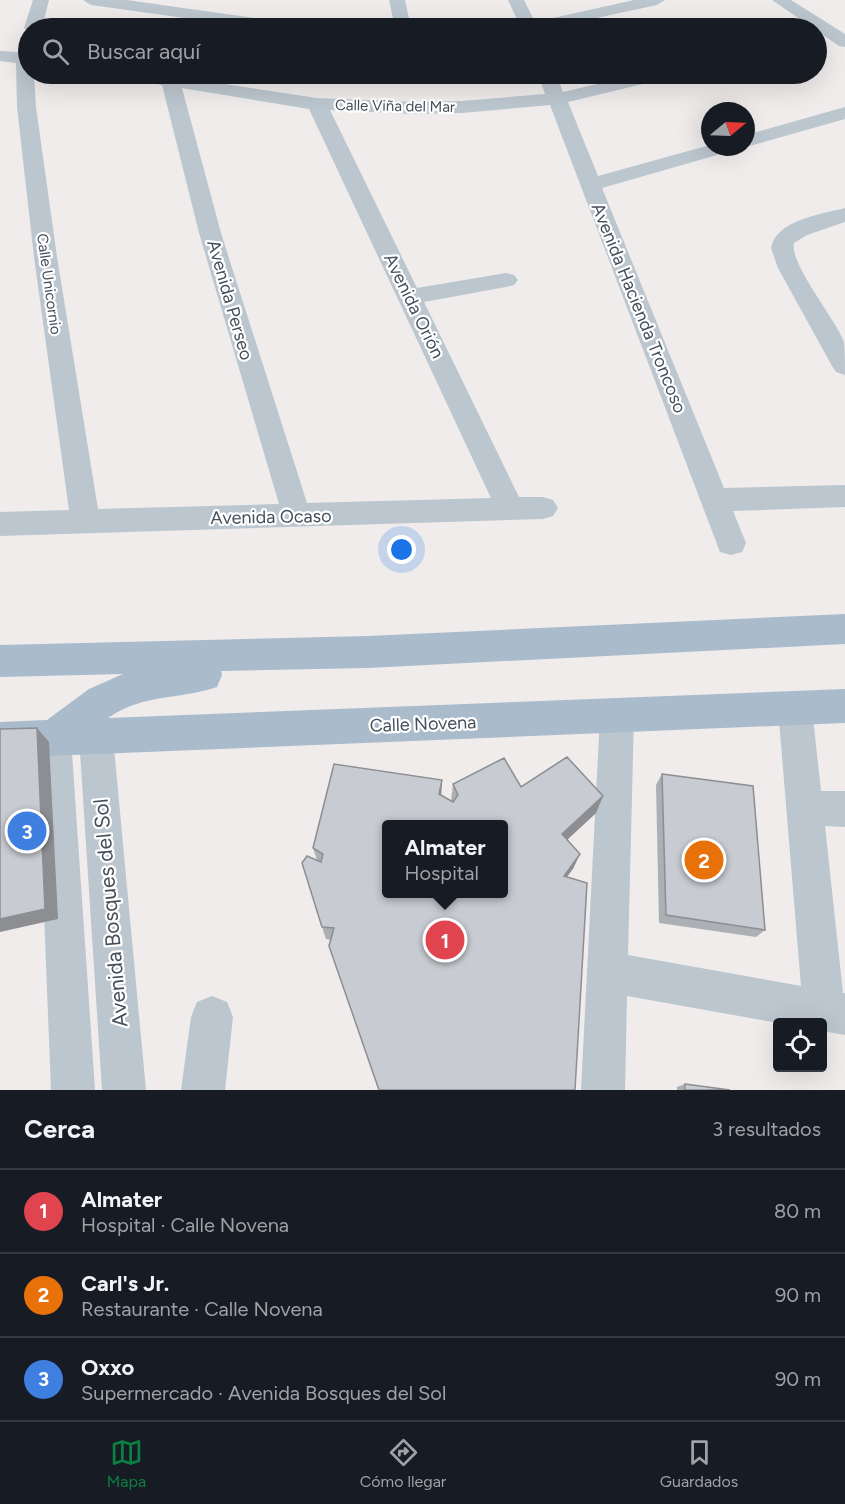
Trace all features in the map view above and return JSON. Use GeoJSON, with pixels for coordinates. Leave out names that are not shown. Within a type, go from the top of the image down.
{"type":"FeatureCollection","features":[{"type":"Feature","properties":{"kind":"main road"},"geometry":{"type":"LineString","coordinates":[[0,661],[368,652],[845,629]]}},
{"type":"Feature","properties":{"kind":"main road"},"geometry":{"type":"LineString","coordinates":[[54,738],[104,700],[139,686],[171,677],[306,668],[368,652]]}},
{"type":"Feature","properties":{"kind":"main road","name":"Calle Novena"},"geometry":{"type":"LineString","coordinates":[[0,740],[845,706]]}},
{"type":"Feature","properties":{"kind":"street"},"geometry":{"type":"LineString","coordinates":[[36,18],[41,0]]}},
{"type":"Feature","properties":{"kind":"street"},"geometry":{"type":"LineString","coordinates":[[91,0],[159,4],[259,18]]}},
{"type":"Feature","properties":{"kind":"street"},"geometry":{"type":"LineString","coordinates":[[397,0],[402,18]]}},
{"type":"Feature","properties":{"kind":"street"},"geometry":{"type":"LineString","coordinates":[[516,0],[524,18]]}},
{"type":"Feature","properties":{"kind":"street"},"geometry":{"type":"LineString","coordinates":[[575,18],[657,0]]}},
{"type":"Feature","properties":{"kind":"street"},"geometry":{"type":"LineString","coordinates":[[780,0],[804,18]]}},
{"type":"Feature","properties":{"kind":"street"},"geometry":{"type":"LineString","coordinates":[[827,31],[845,26]]}},
{"type":"Feature","properties":{"kind":"street"},"geometry":{"type":"LineString","coordinates":[[827,34],[845,42]]}},
{"type":"Feature","properties":{"kind":"street"},"geometry":{"type":"LineString","coordinates":[[0,56],[18,55]]}},
{"type":"Feature","properties":{"kind":"street","name":"Calle Unicornio"},"geometry":{"type":"LineString","coordinates":[[26,84],[41,224],[84,520]]}},
{"type":"Feature","properties":{"kind":"street","name":"Avenida Perseo"},"geometry":{"type":"LineString","coordinates":[[172,84],[179,120],[213,244],[297,517]]}},
{"type":"Feature","properties":{"kind":"street","name":"Calle Viña del Mar"},"geometry":{"type":"LineString","coordinates":[[190,84],[317,104],[438,108],[558,99],[620,84]]}},
{"type":"Feature","properties":{"kind":"street","name":"Avenida Hacienda Troncoso"},"geometry":{"type":"LineString","coordinates":[[551,84],[731,543]]}},
{"type":"Feature","properties":{"kind":"street","name":"Avenida Orión"},"geometry":{"type":"LineString","coordinates":[[317,104],[510,508]]}},
{"type":"Feature","properties":{"kind":"street"},"geometry":{"type":"LineString","coordinates":[[755,138],[845,113]]}},
{"type":"Feature","properties":{"kind":"street"},"geometry":{"type":"LineString","coordinates":[[590,185],[701,154]]}},
{"type":"Feature","properties":{"kind":"street"},"geometry":{"type":"LineString","coordinates":[[845,215],[787,235],[782,244],[783,254],[790,268],[845,366]]}},
{"type":"Feature","properties":{"kind":"street"},"geometry":{"type":"LineString","coordinates":[[409,297],[506,280]]}},
{"type":"Feature","properties":{"kind":"street"},"geometry":{"type":"LineString","coordinates":[[714,500],[845,496]]}},
{"type":"Feature","properties":{"kind":"street","name":"Avenida Ocaso"},"geometry":{"type":"LineString","coordinates":[[0,524],[543,508]]}},
{"type":"Feature","properties":{"kind":"street"},"geometry":{"type":"LineString","coordinates":[[608,972],[835,1012],[804,808],[795,708]]}},
{"type":"Feature","properties":{"kind":"street"},"geometry":{"type":"LineString","coordinates":[[603,1090],[617,716]]}},
{"type":"Feature","properties":{"kind":"street","name":"Avenida Bosques del Sol"},"geometry":{"type":"LineString","coordinates":[[96,737],[124,1090]]}},
{"type":"Feature","properties":{"kind":"street"},"geometry":{"type":"LineString","coordinates":[[54,738],[73,1090]]}},
{"type":"Feature","properties":{"kind":"street"},"geometry":{"type":"LineString","coordinates":[[804,808],[845,809]]}},
{"type":"Feature","properties":{"kind":"street"},"geometry":{"type":"LineString","coordinates":[[203,1090],[212,1017]]}},
{"type":"Feature","properties":{"kind":"building"},"geometry":{"type":"Polygon","coordinates":[[[37,728],[45,909],[0,919],[0,729],[37,728]]]}},
{"type":"Feature","properties":{"kind":"building"},"geometry":{"type":"Polygon","coordinates":[[[567,757],[603,796],[562,834],[580,854],[564,876],[587,883],[575,1090],[379,1090],[329,946],[334,928],[322,927],[302,863],[307,856],[321,862],[323,854],[313,848],[334,764],[442,780],[439,794],[453,802],[458,795],[453,784],[504,758],[521,787],[567,757]]]}},
{"type":"Feature","properties":{"kind":"building"},"geometry":{"type":"Polygon","coordinates":[[[662,774],[753,786],[765,930],[666,915],[662,774]]]}},
{"type":"Feature","properties":{"kind":"building"},"geometry":{"type":"Polygon","coordinates":[[[685,1084],[730,1090],[685,1090],[685,1084]]]}},
{"type":"Feature","properties":{"kind":"place","name":"Oxxo"},"geometry":{"type":"Point","coordinates":[27,831]}},
{"type":"Feature","properties":{"kind":"place","name":"Carl's Jr."},"geometry":{"type":"Point","coordinates":[704,860]}},
{"type":"Feature","properties":{"kind":"place","name":"Almater"},"geometry":{"type":"Point","coordinates":[445,940]}}]}
